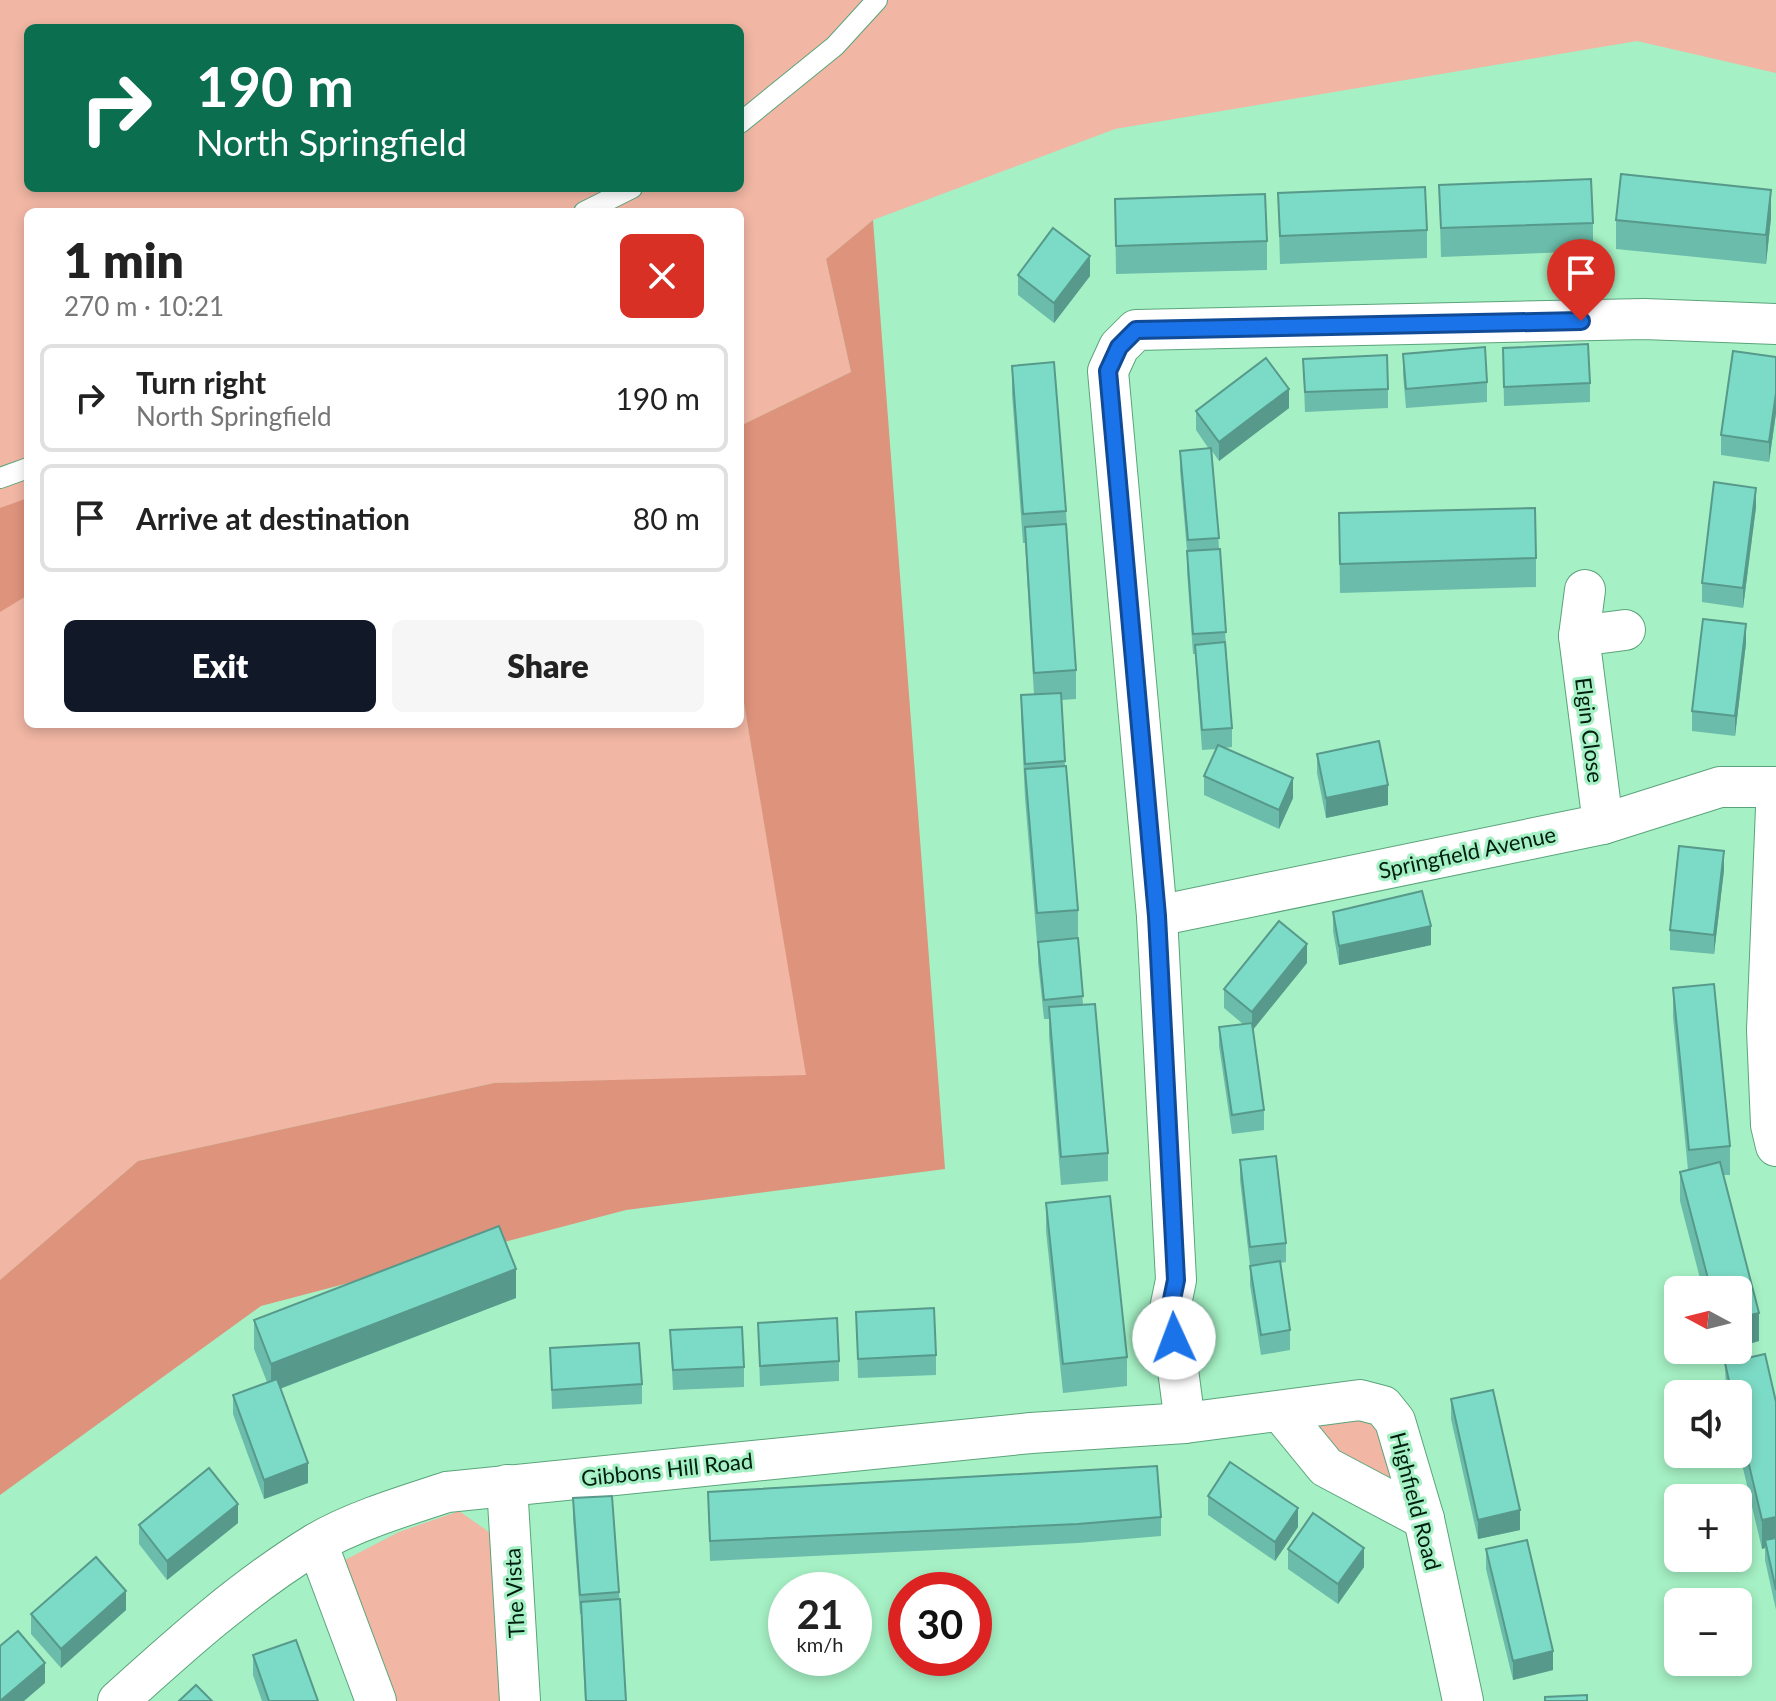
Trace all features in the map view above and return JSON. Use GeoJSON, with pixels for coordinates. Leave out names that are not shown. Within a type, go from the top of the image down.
{"type":"FeatureCollection","features":[{"type":"Feature","properties":{"kind":"street"},"geometry":{"type":"LineString","coordinates":[[1185,1423],[1170,1309],[1176,1280],[1157,916],[1108,371],[1119,347],[1136,330],[1644,319],[1776,324]]}},
{"type":"Feature","properties":{"kind":"street","name":"Elgin Close"},"geometry":{"type":"LineString","coordinates":[[1585,590],[1579,636],[1603,824]]}},
{"type":"Feature","properties":{"kind":"street"},"geometry":{"type":"LineString","coordinates":[[1579,636],[1625,630]]}},
{"type":"Feature","properties":{"kind":"street","name":"Springfield Avenue"},"geometry":{"type":"LineString","coordinates":[[1157,916],[1603,824],[1720,787],[1776,787]]}},
{"type":"Feature","properties":{"kind":"street"},"geometry":{"type":"LineString","coordinates":[[1776,808],[1767,1030],[1771,1125],[1776,1146]]}},
{"type":"Feature","properties":{"kind":"street","name":"Highfield Road"},"geometry":{"type":"LineString","coordinates":[[1281,1412],[1360,1400],[1383,1406],[1395,1421],[1424,1519],[1463,1701]]}},
{"type":"Feature","properties":{"kind":"street"},"geometry":{"type":"LineString","coordinates":[[1281,1412],[1326,1467],[1424,1519]]}},
{"type":"Feature","properties":{"kind":"street","name":"Gibbons Hill Road"},"geometry":{"type":"LineString","coordinates":[[118,1701],[205,1623],[317,1543],[393,1510],[447,1492],[1031,1433],[1185,1423],[1281,1412]]}},
{"type":"Feature","properties":{"kind":"street","name":"The Vista"},"geometry":{"type":"LineString","coordinates":[[507,1485],[520,1701]]}},
{"type":"Feature","properties":{"kind":"street"},"geometry":{"type":"LineString","coordinates":[[317,1543],[376,1701]]}},
{"type":"Feature","properties":{"kind":"lane"},"geometry":{"type":"LineString","coordinates":[[744,120],[835,46],[877,0]]}},
{"type":"Feature","properties":{"kind":"lane"},"geometry":{"type":"LineString","coordinates":[[592,208],[624,192]]}},
{"type":"Feature","properties":{"kind":"lane"},"geometry":{"type":"LineString","coordinates":[[0,478],[24,469]]}},
{"type":"Feature","properties":{"kind":"shaded area"},"geometry":{"type":"Polygon","coordinates":[[[0,0],[1776,0],[1776,73],[1637,41],[1115,129],[873,220],[826,259],[851,372],[744,424],[744,208],[24,208],[24,728],[744,728],[744,703],[807,1076],[494,1083],[138,1161],[0,1280],[0,0]]]}},
{"type":"Feature","properties":{"kind":"shaded area"},"geometry":{"type":"Polygon","coordinates":[[[873,220],[945,1169],[626,1210],[261,1306],[0,1495],[0,1280],[138,1161],[494,1083],[806,1075],[744,703],[744,424],[851,372],[826,259],[873,220]]]}},
{"type":"Feature","properties":{"kind":"shaded area"},"geometry":{"type":"Polygon","coordinates":[[[24,499],[24,597],[0,612],[0,508],[24,499]]]}},
{"type":"Feature","properties":{"kind":"shaded area"},"geometry":{"type":"Polygon","coordinates":[[[1363,1410],[1378,1425],[1397,1492],[1340,1466],[1307,1420],[1363,1410]]]}},
{"type":"Feature","properties":{"kind":"shaded area"},"geometry":{"type":"Polygon","coordinates":[[[459,1511],[496,1537],[503,1701],[392,1701],[343,1561],[399,1532],[459,1511]]]}},
{"type":"Feature","properties":{"kind":"building"},"geometry":{"type":"Polygon","coordinates":[[[1621,174],[1771,190],[1766,235],[1616,220],[1621,174]]]}},
{"type":"Feature","properties":{"kind":"building"},"geometry":{"type":"Polygon","coordinates":[[[1591,179],[1593,223],[1441,228],[1439,185],[1591,179]]]}},
{"type":"Feature","properties":{"kind":"building"},"geometry":{"type":"Polygon","coordinates":[[[1425,187],[1427,230],[1280,236],[1278,193],[1425,187]]]}},
{"type":"Feature","properties":{"kind":"building"},"geometry":{"type":"Polygon","coordinates":[[[1265,194],[1267,241],[1116,246],[1115,199],[1265,194]]]}},
{"type":"Feature","properties":{"kind":"building"},"geometry":{"type":"Polygon","coordinates":[[[1053,228],[1090,256],[1054,303],[1018,275],[1053,228]]]}},
{"type":"Feature","properties":{"kind":"building"},"geometry":{"type":"Polygon","coordinates":[[[1588,344],[1590,383],[1504,387],[1503,348],[1588,344]]]}},
{"type":"Feature","properties":{"kind":"building"},"geometry":{"type":"Polygon","coordinates":[[[1485,347],[1487,382],[1406,389],[1403,354],[1485,347]]]}},
{"type":"Feature","properties":{"kind":"building"},"geometry":{"type":"Polygon","coordinates":[[[1733,351],[1776,357],[1776,393],[1769,442],[1721,435],[1733,351]]]}},
{"type":"Feature","properties":{"kind":"building"},"geometry":{"type":"Polygon","coordinates":[[[1387,355],[1388,389],[1305,392],[1303,359],[1387,355]]]}},
{"type":"Feature","properties":{"kind":"building"},"geometry":{"type":"Polygon","coordinates":[[[1266,358],[1289,389],[1219,442],[1196,411],[1266,358]]]}},
{"type":"Feature","properties":{"kind":"building"},"geometry":{"type":"Polygon","coordinates":[[[1054,362],[1066,511],[1023,514],[1012,366],[1054,362]]]}},
{"type":"Feature","properties":{"kind":"building"},"geometry":{"type":"Polygon","coordinates":[[[1211,448],[1219,538],[1188,540],[1180,451],[1211,448]]]}},
{"type":"Feature","properties":{"kind":"building"},"geometry":{"type":"Polygon","coordinates":[[[1714,482],[1756,488],[1743,588],[1702,583],[1714,482]]]}},
{"type":"Feature","properties":{"kind":"building"},"geometry":{"type":"Polygon","coordinates":[[[1535,508],[1536,558],[1340,564],[1339,513],[1535,508]]]}},
{"type":"Feature","properties":{"kind":"building"},"geometry":{"type":"Polygon","coordinates":[[[1066,524],[1076,670],[1034,673],[1025,527],[1066,524]]]}},
{"type":"Feature","properties":{"kind":"building"},"geometry":{"type":"Polygon","coordinates":[[[1220,549],[1226,632],[1193,634],[1187,551],[1220,549]]]}},
{"type":"Feature","properties":{"kind":"building"},"geometry":{"type":"Polygon","coordinates":[[[1703,619],[1746,624],[1735,716],[1692,711],[1703,619]]]}},
{"type":"Feature","properties":{"kind":"building"},"geometry":{"type":"Polygon","coordinates":[[[1225,642],[1232,728],[1202,730],[1195,645],[1225,642]]]}},
{"type":"Feature","properties":{"kind":"building"},"geometry":{"type":"Polygon","coordinates":[[[1061,693],[1065,761],[1025,764],[1021,695],[1061,693]]]}},
{"type":"Feature","properties":{"kind":"building"},"geometry":{"type":"Polygon","coordinates":[[[1379,741],[1388,785],[1326,798],[1317,754],[1379,741]]]}},
{"type":"Feature","properties":{"kind":"building"},"geometry":{"type":"Polygon","coordinates":[[[1218,745],[1293,778],[1279,810],[1204,776],[1218,745]]]}},
{"type":"Feature","properties":{"kind":"building"},"geometry":{"type":"Polygon","coordinates":[[[1066,766],[1078,910],[1037,913],[1025,769],[1066,766]]]}},
{"type":"Feature","properties":{"kind":"building"},"geometry":{"type":"Polygon","coordinates":[[[1679,846],[1724,851],[1714,935],[1670,930],[1679,846]]]}},
{"type":"Feature","properties":{"kind":"building"},"geometry":{"type":"Polygon","coordinates":[[[1422,891],[1431,926],[1339,946],[1333,912],[1422,891]]]}},
{"type":"Feature","properties":{"kind":"building"},"geometry":{"type":"Polygon","coordinates":[[[1279,921],[1307,944],[1252,1012],[1224,989],[1279,921]]]}},
{"type":"Feature","properties":{"kind":"building"},"geometry":{"type":"Polygon","coordinates":[[[1078,938],[1083,996],[1044,1000],[1038,942],[1078,938]]]}},
{"type":"Feature","properties":{"kind":"building"},"geometry":{"type":"Polygon","coordinates":[[[1714,984],[1730,1146],[1689,1150],[1673,988],[1714,984]]]}},
{"type":"Feature","properties":{"kind":"building"},"geometry":{"type":"Polygon","coordinates":[[[1095,1004],[1108,1153],[1061,1157],[1049,1007],[1095,1004]]]}},
{"type":"Feature","properties":{"kind":"building"},"geometry":{"type":"Polygon","coordinates":[[[1252,1023],[1264,1110],[1232,1115],[1219,1027],[1252,1023]]]}},
{"type":"Feature","properties":{"kind":"building"},"geometry":{"type":"Polygon","coordinates":[[[1276,1156],[1286,1243],[1250,1247],[1240,1160],[1276,1156]]]}},
{"type":"Feature","properties":{"kind":"building"},"geometry":{"type":"Polygon","coordinates":[[[1720,1162],[1749,1276],[1707,1276],[1680,1172],[1720,1162]]]}},
{"type":"Feature","properties":{"kind":"building"},"geometry":{"type":"Polygon","coordinates":[[[1110,1196],[1127,1357],[1063,1364],[1046,1203],[1110,1196]]]}},
{"type":"Feature","properties":{"kind":"building"},"geometry":{"type":"Polygon","coordinates":[[[499,1226],[516,1269],[271,1364],[254,1320],[499,1226]]]}},
{"type":"Feature","properties":{"kind":"building"},"geometry":{"type":"Polygon","coordinates":[[[1280,1261],[1290,1330],[1261,1335],[1250,1266],[1280,1261]]]}},
{"type":"Feature","properties":{"kind":"building"},"geometry":{"type":"Polygon","coordinates":[[[1752,1286],[1759,1313],[1752,1315],[1752,1286]]]}},
{"type":"Feature","properties":{"kind":"building"},"geometry":{"type":"Polygon","coordinates":[[[934,1308],[936,1355],[858,1359],[856,1312],[934,1308]]]}},
{"type":"Feature","properties":{"kind":"building"},"geometry":{"type":"Polygon","coordinates":[[[837,1318],[839,1361],[760,1366],[758,1323],[837,1318]]]}},
{"type":"Feature","properties":{"kind":"building"},"geometry":{"type":"Polygon","coordinates":[[[742,1327],[744,1367],[673,1370],[670,1330],[742,1327]]]}},
{"type":"Feature","properties":{"kind":"building"},"geometry":{"type":"Polygon","coordinates":[[[639,1343],[642,1384],[552,1390],[550,1348],[639,1343]]]}},
{"type":"Feature","properties":{"kind":"building"},"geometry":{"type":"Polygon","coordinates":[[[1765,1354],[1776,1402],[1776,1517],[1762,1520],[1750,1468],[1752,1380],[1729,1380],[1725,1364],[1752,1364],[1752,1357],[1765,1354]]]}},
{"type":"Feature","properties":{"kind":"building"},"geometry":{"type":"Polygon","coordinates":[[[277,1379],[308,1463],[264,1480],[233,1395],[277,1379]]]}},
{"type":"Feature","properties":{"kind":"building"},"geometry":{"type":"Polygon","coordinates":[[[1493,1390],[1520,1510],[1478,1520],[1451,1399],[1493,1390]]]}},
{"type":"Feature","properties":{"kind":"building"},"geometry":{"type":"Polygon","coordinates":[[[1230,1462],[1298,1508],[1275,1542],[1208,1496],[1230,1462]]]}},
{"type":"Feature","properties":{"kind":"building"},"geometry":{"type":"Polygon","coordinates":[[[1157,1466],[1161,1517],[1078,1524],[710,1541],[708,1492],[1157,1466]]]}},
{"type":"Feature","properties":{"kind":"building"},"geometry":{"type":"Polygon","coordinates":[[[209,1468],[238,1504],[167,1561],[139,1525],[209,1468]]]}},
{"type":"Feature","properties":{"kind":"building"},"geometry":{"type":"Polygon","coordinates":[[[612,1496],[619,1592],[580,1595],[573,1498],[612,1496]]]}},
{"type":"Feature","properties":{"kind":"building"},"geometry":{"type":"Polygon","coordinates":[[[1313,1513],[1364,1548],[1338,1584],[1288,1549],[1313,1513]]]}},
{"type":"Feature","properties":{"kind":"building"},"geometry":{"type":"Polygon","coordinates":[[[1776,1538],[1776,1590],[1765,1540],[1776,1538]]]}},
{"type":"Feature","properties":{"kind":"building"},"geometry":{"type":"Polygon","coordinates":[[[1527,1540],[1553,1651],[1513,1661],[1486,1549],[1527,1540]]]}},
{"type":"Feature","properties":{"kind":"building"},"geometry":{"type":"Polygon","coordinates":[[[96,1557],[126,1591],[61,1649],[31,1614],[96,1557]]]}},
{"type":"Feature","properties":{"kind":"building"},"geometry":{"type":"Polygon","coordinates":[[[620,1599],[626,1701],[586,1701],[581,1602],[620,1599]]]}},
{"type":"Feature","properties":{"kind":"building"},"geometry":{"type":"Polygon","coordinates":[[[18,1631],[45,1663],[0,1701],[0,1646],[18,1631]]]}},
{"type":"Feature","properties":{"kind":"building"},"geometry":{"type":"Polygon","coordinates":[[[296,1640],[318,1701],[269,1701],[253,1655],[296,1640]]]}},
{"type":"Feature","properties":{"kind":"building"},"geometry":{"type":"Polygon","coordinates":[[[196,1685],[212,1701],[179,1701],[196,1685]]]}},
{"type":"Feature","properties":{"kind":"building"},"geometry":{"type":"Polygon","coordinates":[[[1587,1695],[1587,1701],[1545,1701],[1545,1697],[1587,1695]]]}},
{"type":"Feature","properties":{"kind":"route"},"geometry":{"type":"LineString","coordinates":[[1174,1338],[1170,1309],[1176,1280],[1157,916],[1108,371],[1119,347],[1136,330],[1581,321]]}}]}
